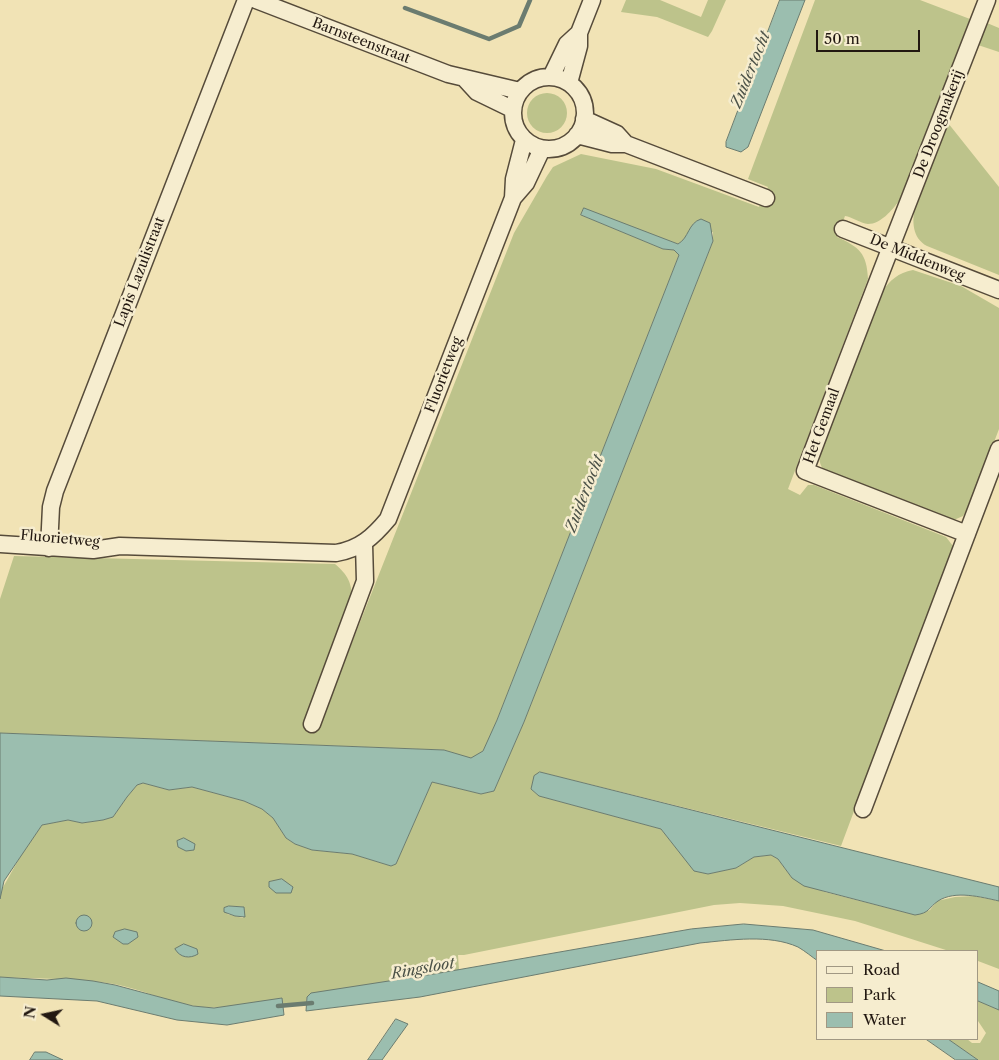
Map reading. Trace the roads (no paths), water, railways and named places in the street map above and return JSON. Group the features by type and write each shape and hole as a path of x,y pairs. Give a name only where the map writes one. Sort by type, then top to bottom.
{"street":[{"name":"Lapis Lazulistraat","path":"49,543 51,507 55,491 246,0"},
{"name":"Barnsteenstraat","path":"256,0 466,80 483,81 520,91"},
{"path":"569,83 579,46 579,33 592,0"},
{"name":"De Droogmakerij","path":"892,247 987,0"},
{"path":"551,77 568,44 579,33"},
{"path":"551,77 569,83 576,89 583,103 584,119 577,135 572,141 558,148 542,149 524,140 515,126 512,109 520,91 533,80 551,77"},
{"name":"Barnsteenstraat","path":"466,80 477,92 512,109"},
{"path":"584,119 617,134 626,144"},
{"path":"577,135 612,144 626,144 766,198"},
{"name":"Fluorietweg","path":"0,536 93,550 120,546 336,553 350,551 364,544 388,519 513,198 514,179 524,140"},
{"name":"Fluorietweg","path":"513,198 526,183 542,149"},
{"name":"De Middenweg","path":"843,229 892,247 996,291"},
{"name":"Het Gemaal","path":"892,247 869,300 805,471 967,534"},
{"path":"863,810 999,449"},
{"name":"Fluorietweg","path":"0,544 49,543"},
{"path":"312,724 365,581 364,544"}],"water":[{"path":"780,0 805,0 748,147 741,152 726,147 726,142"},
{"path":"584,208 678,244 693,224 701,219 710,223 713,241 524,722 494,791 481,794 432,782 396,864 391,866 352,854 312,850 295,844 286,838 273,818 262,809 244,801 192,787 169,790 143,783 137,785 113,817 82,823 68,820 42,825 4,881 0,899 0,733 444,750 471,758 483,751 497,720 679,255 674,250 663,249 581,215"},
{"path":"540,772 999,887 999,901 968,895 952,896 938,901 924,913 915,915 804,886 792,878 778,859 771,855 754,857 736,868 708,874 694,871 661,829 539,796 531,789 534,776"},
{"path":"184,838 195,844 194,850 186,851 178,847 177,841"},
{"path":"282,879 293,887 291,893 276,893 269,887 269,882"},
{"path":"229,906 244,907 245,917 224,912 224,908"},
{"path":"81,915 87,915 92,920 90,929 81,931 76,926 76,920"},
{"path":"744,924 813,930 883,950 816,950 816,960 798,947 775,940 750,939 700,943 420,997 306,1011 307,997 311,993 434,974 691,929"},
{"path":"125,929 137,932 138,937 128,944 123,944 113,937 115,932"},
{"path":"184,944 197,949 198,954 189,957 182,956 175,949"},
{"path":"0,977 47,980 66,978 93,981 193,1006 214,1008 282,998 284,1015 227,1025 177,1020 97,1001 0,996"},
{"path":"979,982 999,991 999,1010 979,1001"},
{"path":"396,1019 408,1024 382,1060 368,1060"},
{"path":"927,1040 949,1040 978,1060 956,1060"},
{"path":"35,1052 46,1052 63,1060 30,1060"}],"waterway":[{"path":"405,8 489,39 519,26 530,0"},
{"name":"Ringsloot","path":"278,1006 312,1003"}],"water label":[{"name":"Zuidertocht","path":"751,70"},
{"name":"Zuidertocht","path":"585,494"}]}
